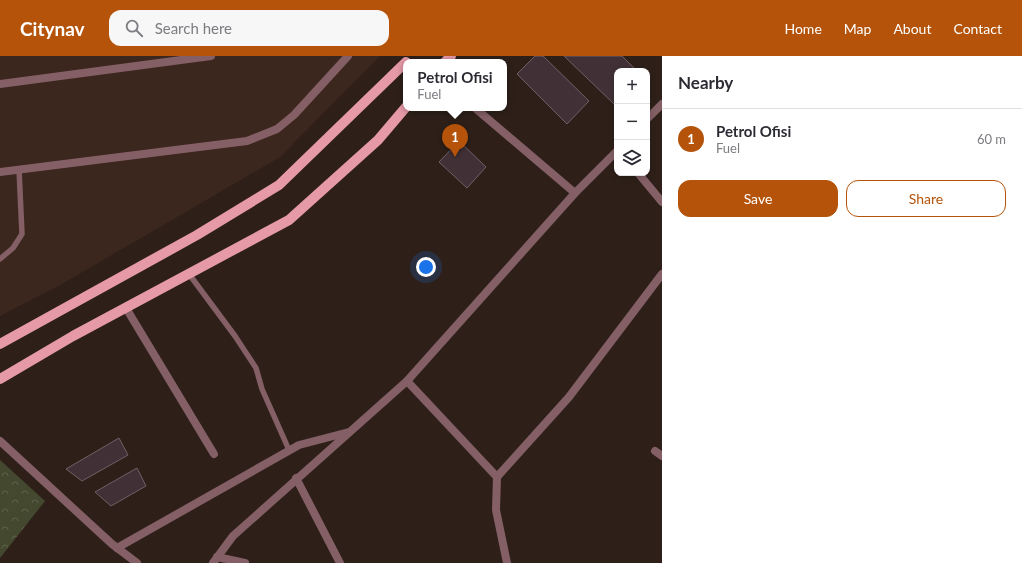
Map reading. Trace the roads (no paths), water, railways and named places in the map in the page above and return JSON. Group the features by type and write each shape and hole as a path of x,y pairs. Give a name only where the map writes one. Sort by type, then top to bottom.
{"main road":[{"path":"0,344 197,235 279,185 403,65"},
{"path":"0,379 126,308 290,220 378,140 403,111"}],"street":[{"path":"0,84 211,56"},
{"path":"0,172 247,141 277,129 294,115 348,56"},
{"path":"650,116 662,104"},
{"path":"479,111 575,193"},
{"path":"215,560 233,536 296,478 407,382 575,193 614,154"},
{"path":"640,176 662,202"},
{"path":"507,563 496,510 497,477 569,397 662,274"},
{"path":"126,308 214,454"},
{"path":"407,382 497,477"},
{"path":"117,548 299,445 349,432"},
{"path":"0,440 117,548 137,563"},
{"path":"296,478 340,563"},
{"path":"215,560 246,563"}],"lane":[{"path":"0,259 13,248 22,234 19,169"},
{"path":"189,274 235,336 256,368 262,389 290,450"}],"place":[{"name":"Petrol Ofisi","path":"455,157"}]}
